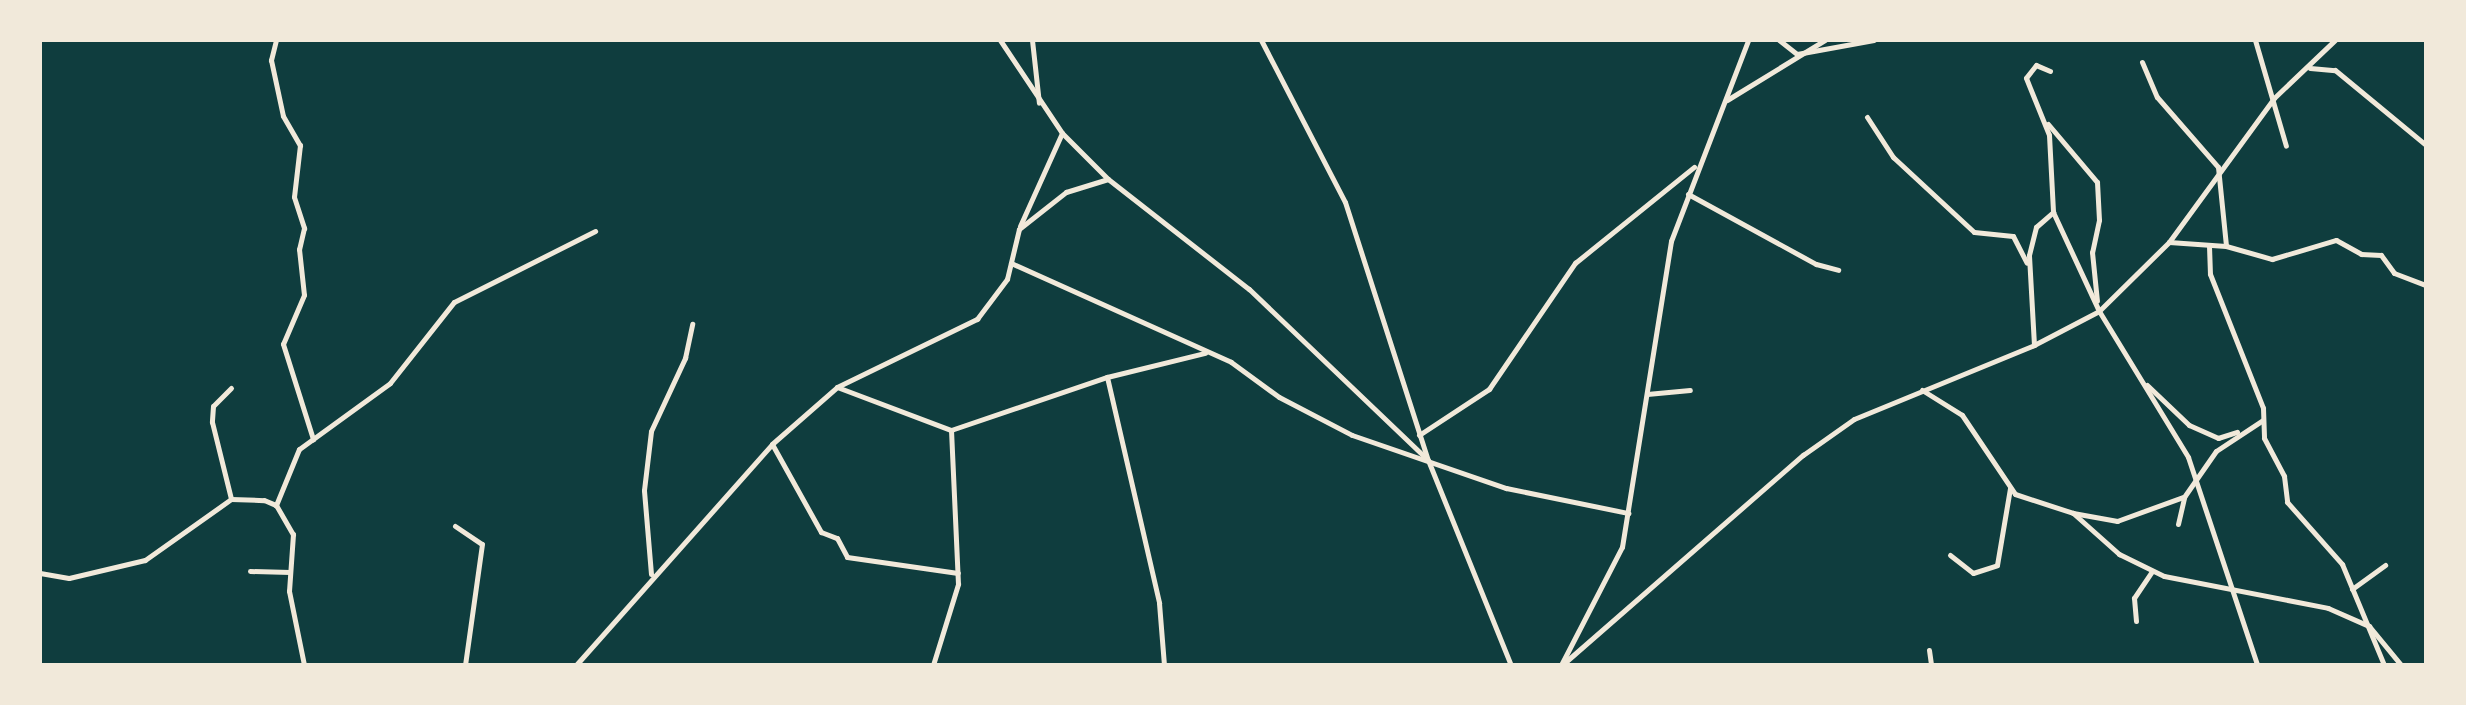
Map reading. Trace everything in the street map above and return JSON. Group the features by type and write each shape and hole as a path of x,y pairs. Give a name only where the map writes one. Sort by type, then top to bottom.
{"street":[{"path":"276,40 271,60 283,116 300,145 294,197 304,228 299,249 304,295 283,344 313,439"},
{"path":"1000,40 1039,104 1062,134 1108,179 1249,289 1428,460"},
{"path":"1031,40 1039,104"},
{"path":"1261,40 1345,202 1419,435 1511,665"},
{"path":"1562,665 1622,547 1671,242 1696,165 1748,40"},
{"path":"1779,40 1797,54 1874,40"},
{"path":"1724,102 1797,54 1825,40"},
{"path":"2255,40 2286,146"},
{"path":"1562,665 1802,455 1854,419 2034,345 2099,311 2169,242 2218,167 2274,98 2310,68 2335,40"},
{"path":"2319,57 2426,145"},
{"path":"2142,62 2157,97 2218,167 2226,246"},
{"path":"2050,71 2036,65 2026,78 2045,121 2097,182 2099,220 2092,252 2099,311"},
{"path":"2310,68 2328,66"},
{"path":"1867,117 1894,157 1974,232 2019,240 2029,270"},
{"path":"2045,121 2053,212 2099,311 2196,478 2235,586 2257,665"},
{"path":"576,665 652,574 772,444 837,387 977,318 1007,279 1019,229 1062,134"},
{"path":"1419,435 1489,389 1575,264 1696,165"},
{"path":"1019,229 1066,192 1108,179"},
{"path":"1688,194 1838,270"},
{"path":"2034,345 2029,270 2036,227 2053,212"},
{"path":"276,505 299,449 390,383 454,302 595,230"},
{"path":"2169,242 2226,246 2249,257 2288,258 2336,240 2361,254 2381,256 2394,272 2426,285"},
{"path":"2209,246 2210,274 2263,420 2287,502 2342,564 2384,665"},
{"path":"1011,263 1205,353 1231,362 1279,397 1352,435 1506,488 1628,513"},
{"path":"652,574 644,490 651,431 685,358 692,324"},
{"path":"837,387 951,430 1107,377 1205,353"},
{"path":"1107,377 1159,603 1164,665"},
{"path":"2140,379 2189,425 2218,438 2240,432 2263,420"},
{"path":"231,388 213,406 212,422 231,499"},
{"path":"1647,394 1690,390"},
{"path":"1922,390 1962,415 2010,488 2035,504 2117,522 2184,497"},
{"path":"933,665 958,573 951,430"},
{"path":"2178,524 2184,497 2196,478 2240,432"},
{"path":"772,444 821,531 837,538 847,557 958,573"},
{"path":"1950,555 1973,573 1997,565 2010,488"},
{"path":"40,573 69,578 145,560 231,499 276,505"},
{"path":"276,505 293,534 290,572 303,665"},
{"path":"2073,513 2091,534 2152,571 2320,605 2369,626 2401,665"},
{"path":"456,526 482,544 465,665"},
{"path":"2352,589 2385,565"},
{"path":"250,571 290,572"},
{"path":"2136,621 2134,598 2152,571"},
{"path":"1930,650 1931,665"}]}
